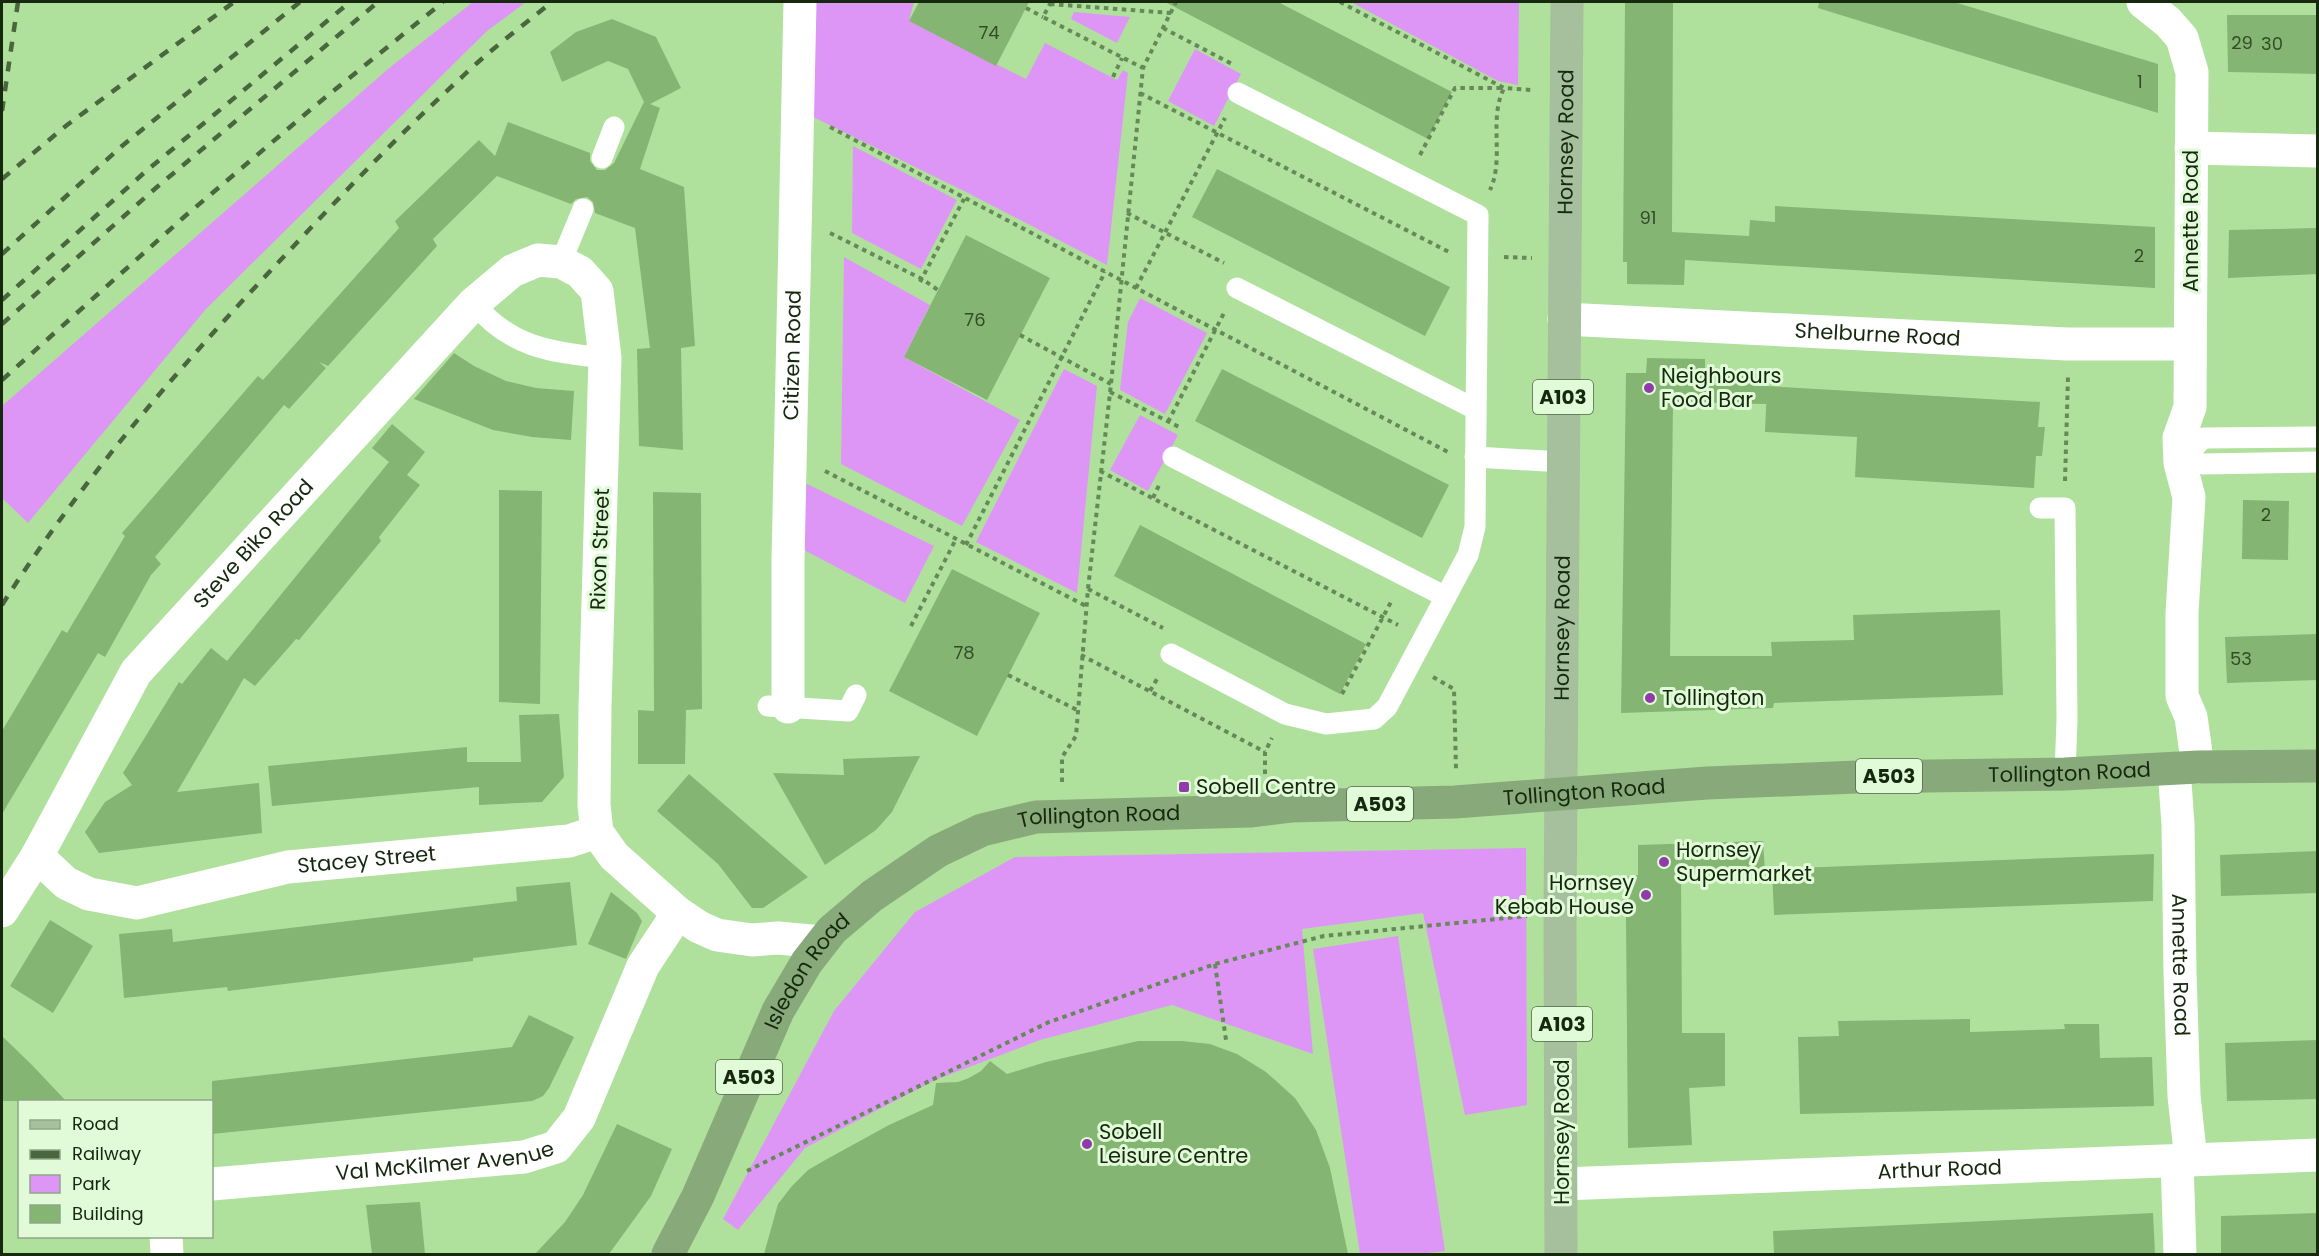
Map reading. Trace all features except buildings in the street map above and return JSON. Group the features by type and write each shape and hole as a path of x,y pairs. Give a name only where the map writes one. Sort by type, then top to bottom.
{"highway":[{"name":"Tollington Road","path":"872,896 938,851 973,834 1036,817 1250,811 1292,806 1455,802 1707,783 1857,777 2065,774 2186,768 2318,766"},
{"name":"Isledon Road","path":"668,1254 698,1196 778,1011 801,970 832,930 872,896"}],"main road":[{"name":"Hornsey Road","path":"1561,1254 1560,913 1567,2"}],"street":[{"name":"Citizen Road","path":"778,707 788,561 800,2"},
{"name":"Annette Road","path":"2143,2 2168,22 2182,38 2192,72 2190,407 2195,455 2188,497 2182,613 2182,696 2191,717 2178,824 2184,1096 2180,1254"},
{"path":"2191,148 2318,151"},
{"name":"Steve Biko Road","path":"2,911 38,856 136,672 474,303 512,271 538,260 571,267"},
{"name":"Rixon Street","path":"571,267 597,291 606,358 595,707 594,805 597,832"},
{"name":"Shelburne Road","path":"1564,319 2067,344 2190,344"},
{"path":"597,832 614,856 678,913 699,927 717,935 752,940 778,938 822,942"},
{"name":"Stacey Street","path":"38,856 66,883 89,894 137,903 288,867 569,841 597,832"},
{"name":"Val McKilmer Avenue","path":"213,1184 524,1157 556,1147 579,1118 643,966 678,913"},
{"name":"Arthur Road","path":"1562,1184 2318,1155"},
{"path":"166,1238 167,1254"}],"lane":[{"path":"1171,654 1285,714 1326,724 1374,719 1387,707 1446,597 1468,555 1475,527 1478,215 1238,93"},
{"path":"602,158 614,127"},
{"path":"571,267 583,209"},
{"path":"1237,288 1475,409"},
{"path":"474,303 485,318 506,334 533,347 606,358"},
{"path":"2195,455 2318,437"},
{"path":"2195,455 2318,462"},
{"path":"1173,457 1446,597"},
{"path":"1475,457 1563,462"},
{"path":"2040,508 2065,508 2067,720 2065,774"},
{"path":"778,707 848,711 856,695"}],"path":[{"path":"1062,783 1062,757 1076,736 1086,606 1143,68 1176,2"},
{"path":"1340,2 1504,88"},
{"path":"1043,17 1051,3 1171,13"},
{"path":"1026,8 1143,68"},
{"path":"1136,288 1249,73 1163,28"},
{"path":"1113,77 1122,58"},
{"path":"1408,179 1455,88 1565,92"},
{"path":"1478,215 1496,177 1497,102 1504,88"},
{"path":"1140,93 1456,255 1564,259"},
{"path":"797,109 964,199 1454,455 1475,457"},
{"path":"921,280 964,199"},
{"path":"1127,213 1244,273 1168,422"},
{"path":"795,218 803,219 938,290"},
{"path":"966,545 1105,272"},
{"path":"1020,335 1111,384"},
{"path":"2065,508 2068,389"},
{"path":"791,453 1086,606"},
{"path":"1100,471 1424,638"},
{"path":"911,626 956,539"},
{"path":"1326,724 1405,576"},
{"path":"1088,589 1180,636 1150,691"},
{"path":"1082,655 1265,752"},
{"path":"1411,663 1454,689 1455,802"},
{"path":"1008,675 1077,710"},
{"path":"1265,778 1265,752 1285,714"},
{"path":"745,1172 1049,1022 1215,964 1324,936 1560,913"},
{"path":"1215,964 1226,1040"}],"green space":[{"path":"473,2 526,2 487,31 206,309 28,523 2,498 2,406 388,69"},
{"path":"800,2 914,2 909,21 1026,79 1045,43 1117,80 1123,70 1128,73 1107,265 968,193 797,109"},
{"path":"1351,2 1519,2 1518,85 1498,81"},
{"path":"1074,12 1130,17 1117,43 1071,19"},
{"path":"1195,49 1241,74 1214,126 1168,101"},
{"path":"853,146 957,200 921,269 852,233"},
{"path":"844,257 930,305 904,357 1020,420 962,526 841,464"},
{"path":"1140,298 1207,333 1165,414 1120,390 1128,322"},
{"path":"1064,369 1097,386 1077,593 976,542"},
{"path":"1140,415 1178,435 1148,491 1110,470"},
{"path":"803,482 934,546 905,603 802,549"},
{"path":"1526,848 1527,1105 1465,1115 1423,913 1302,929 1313,1054 1172,1005 1040,1040 935,1080 805,1148 738,1230 723,1219 834,1011 915,912 1015,857"},
{"path":"1398,936 1445,1251 1418,1254 1360,1254 1313,949"}],"railway":[{"path":"2,111 18,2"},
{"path":"2,179 67,125 234,2"},
{"path":"2,254 122,146 300,2"},
{"path":"2,300 145,172 350,2"},
{"path":"2,324 157,187 378,2"},
{"path":"2,380 184,217 316,105 443,2"},
{"path":"2,605 63,515 200,347 343,194 413,123 484,57 552,2"}],"place":[{"name":"Neighbours Food Bar","path":"1649,388"},
{"name":"Tollington","path":"1650,698"},
{"name":"Sobell Centre","path":"1184,787"},
{"name":"Hornsey Supermarket","path":"1664,862"},
{"name":"Hornsey Kebab House","path":"1646,895"},
{"name":"Sobell Leisure Centre","path":"1087,1144"}]}
